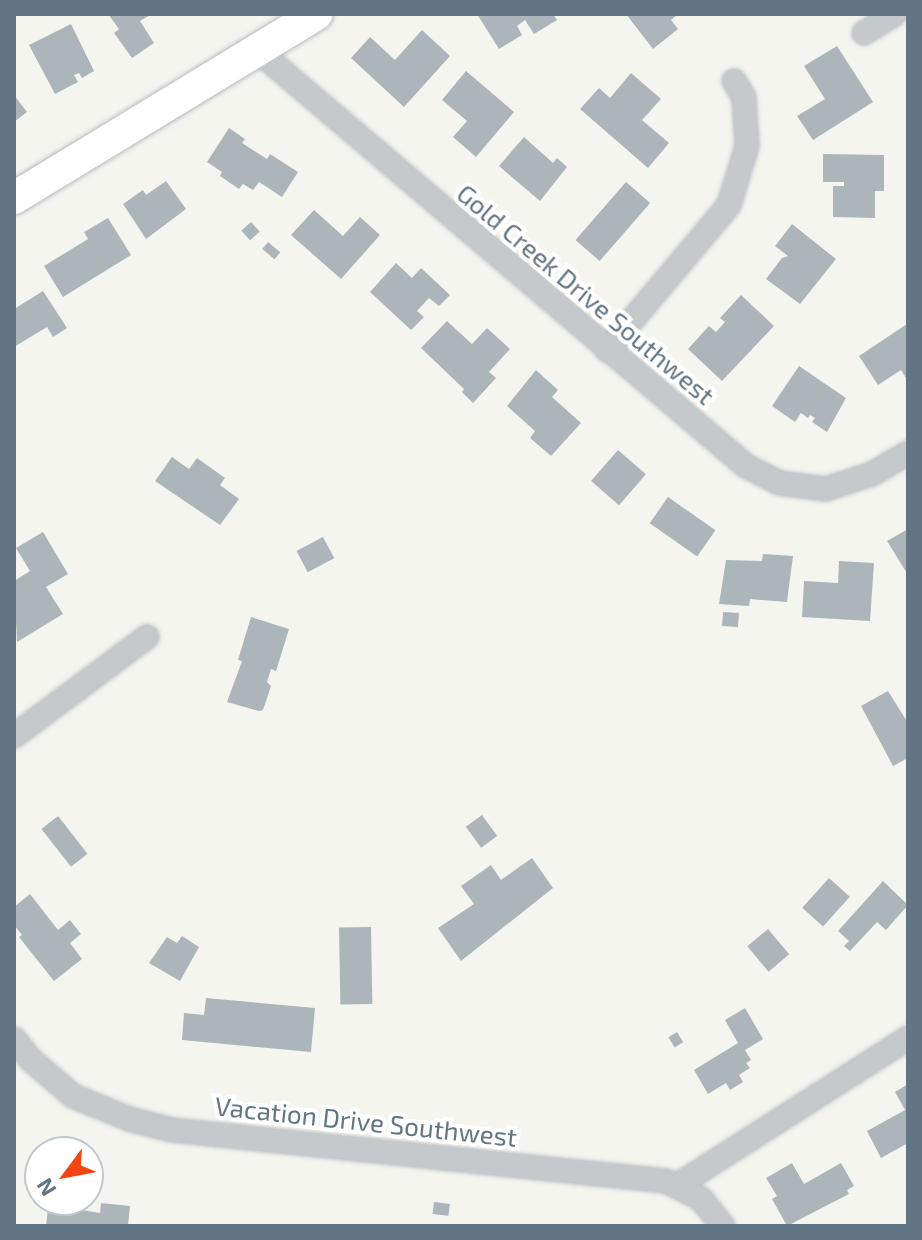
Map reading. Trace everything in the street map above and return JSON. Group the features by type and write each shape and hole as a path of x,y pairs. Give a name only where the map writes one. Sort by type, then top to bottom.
{"street":[{"path":"14,198 317,14"},
{"path":"864,33 894,14"},
{"name":"Gold Creek Drive Southwest","path":"257,50 746,466 779,483 804,489 844,485 872,474 908,453"},
{"path":"607,350 729,205 747,146 744,97 734,81"},
{"path":"14,736 147,637"},
{"path":"678,1185 908,1038"},
{"name":"Vacation Drive Southwest","path":"14,1039 30,1059 73,1096 109,1113 172,1130 631,1174 678,1185 701,1199 723,1226"}],"building":[{"path":"108,14 152,14 140,21 154,43 132,58 114,33 119,29"},
{"path":"477,14 553,14 557,20 534,34 525,20 517,26 522,35 499,49"},
{"path":"626,14 678,14 671,20 678,29 653,49"},
{"path":"71,24 94,71 82,78 79,73 74,75 78,82 55,94 29,45"},
{"path":"422,30 450,56 404,107 351,58 370,37 395,60"},
{"path":"837,46 873,102 813,140 797,116 825,99 804,66"},
{"path":"466,71 514,112 476,157 453,137 467,121 442,100"},
{"path":"631,73 661,99 642,120 669,143 648,168 580,109 599,88 610,98"},
{"path":"14,95 27,112 14,122"},
{"path":"229,128 245,139 242,143 267,159 270,154 298,172 282,197 259,182 253,190 243,184 239,189 207,162"},
{"path":"524,137 553,163 557,158 567,167 540,201 499,166"},
{"path":"823,154 884,155 884,191 875,191 875,218 833,217 833,186 844,186 844,182 823,182"},
{"path":"166,181 186,209 146,239 123,204 143,190 146,195"},
{"path":"626,182 650,203 600,261 575,240"},
{"path":"314,210 343,236 360,217 380,235 341,279 291,235"},
{"path":"108,218 131,255 63,297 44,266 88,239 84,232"},
{"path":"251,222 260,232 250,240 241,231"},
{"path":"792,224 836,259 800,304 766,279 782,258 788,256 775,246"},
{"path":"268,242 280,252 274,259 262,249"},
{"path":"396,263 412,278 421,268 450,295 439,306 429,298 417,311 424,317 411,330 370,292"},
{"path":"43,291 67,328 53,337 47,327 14,347 14,309"},
{"path":"741,295 774,326 722,381 688,349 709,326 716,332 725,322 720,318"},
{"path":"447,321 472,344 487,328 510,349 489,372 496,378 473,403 462,392 464,389 421,348"},
{"path":"907,324 908,381 901,370 878,385 859,356"},
{"path":"799,366 846,398 827,432 812,422 815,418 810,415 808,418 801,413 795,422 772,406"},
{"path":"536,370 558,390 552,397 581,423 551,456 530,438 535,431 507,406"},
{"path":"618,450 646,474 619,505 591,481"},
{"path":"172,457 189,469 197,458 225,478 220,485 239,499 220,525 155,481"},
{"path":"668,497 716,530 697,556 650,523"},
{"path":"908,529 908,575 887,541"},
{"path":"43,532 68,574 46,587 63,614 17,642 14,581 30,571 16,548"},
{"path":"323,537 334,558 308,572 297,551"},
{"path":"763,554 793,556 787,602 750,599 749,606 719,604 726,560 762,561"},
{"path":"839,561 874,563 870,621 802,617 804,581 838,583"},
{"path":"723,612 739,613 738,627 722,626"},
{"path":"251,617 289,629 276,671 271,669 267,682 271,686 263,710 259,711 227,702 242,661 238,660"},
{"path":"888,691 908,723 908,758 893,766 861,706"},
{"path":"482,815 497,836 481,848 466,827"},
{"path":"58,816 88,854 71,867 41,829"},
{"path":"532,858 553,888 461,961 438,928 474,904 461,886 491,865 501,880"},
{"path":"829,878 850,897 823,926 802,908"},
{"path":"883,881 908,905 886,930 877,922 850,951 844,946 849,941 838,931"},
{"path":"30,894 58,930 70,920 81,934 70,943 82,959 54,981 19,937 22,935 14,925 14,907"},
{"path":"371,927 372,1004 340,1005 339,928"},
{"path":"768,929 789,954 769,972 747,946"},
{"path":"182,936 199,947 180,981 149,963 167,937 177,943"},
{"path":"206,998 315,1008 311,1052 182,1040 184,1013 204,1015"},
{"path":"745,1008 763,1039 745,1050 751,1060 746,1063 750,1068 739,1075 743,1082 730,1090 726,1083 708,1094 694,1070 738,1043 725,1020"},
{"path":"677,1032 683,1042 675,1047 668,1037"},
{"path":"908,1084 908,1143 881,1158 867,1131 905,1110 895,1092"},
{"path":"792,1163 804,1184 841,1163 854,1186 847,1190 849,1194 787,1226 772,1199 777,1196 766,1178"},
{"path":"434,1202 450,1204 448,1216 433,1214"},
{"path":"104,1203 130,1206 128,1226 46,1226 47,1216 104,1216"}]}
